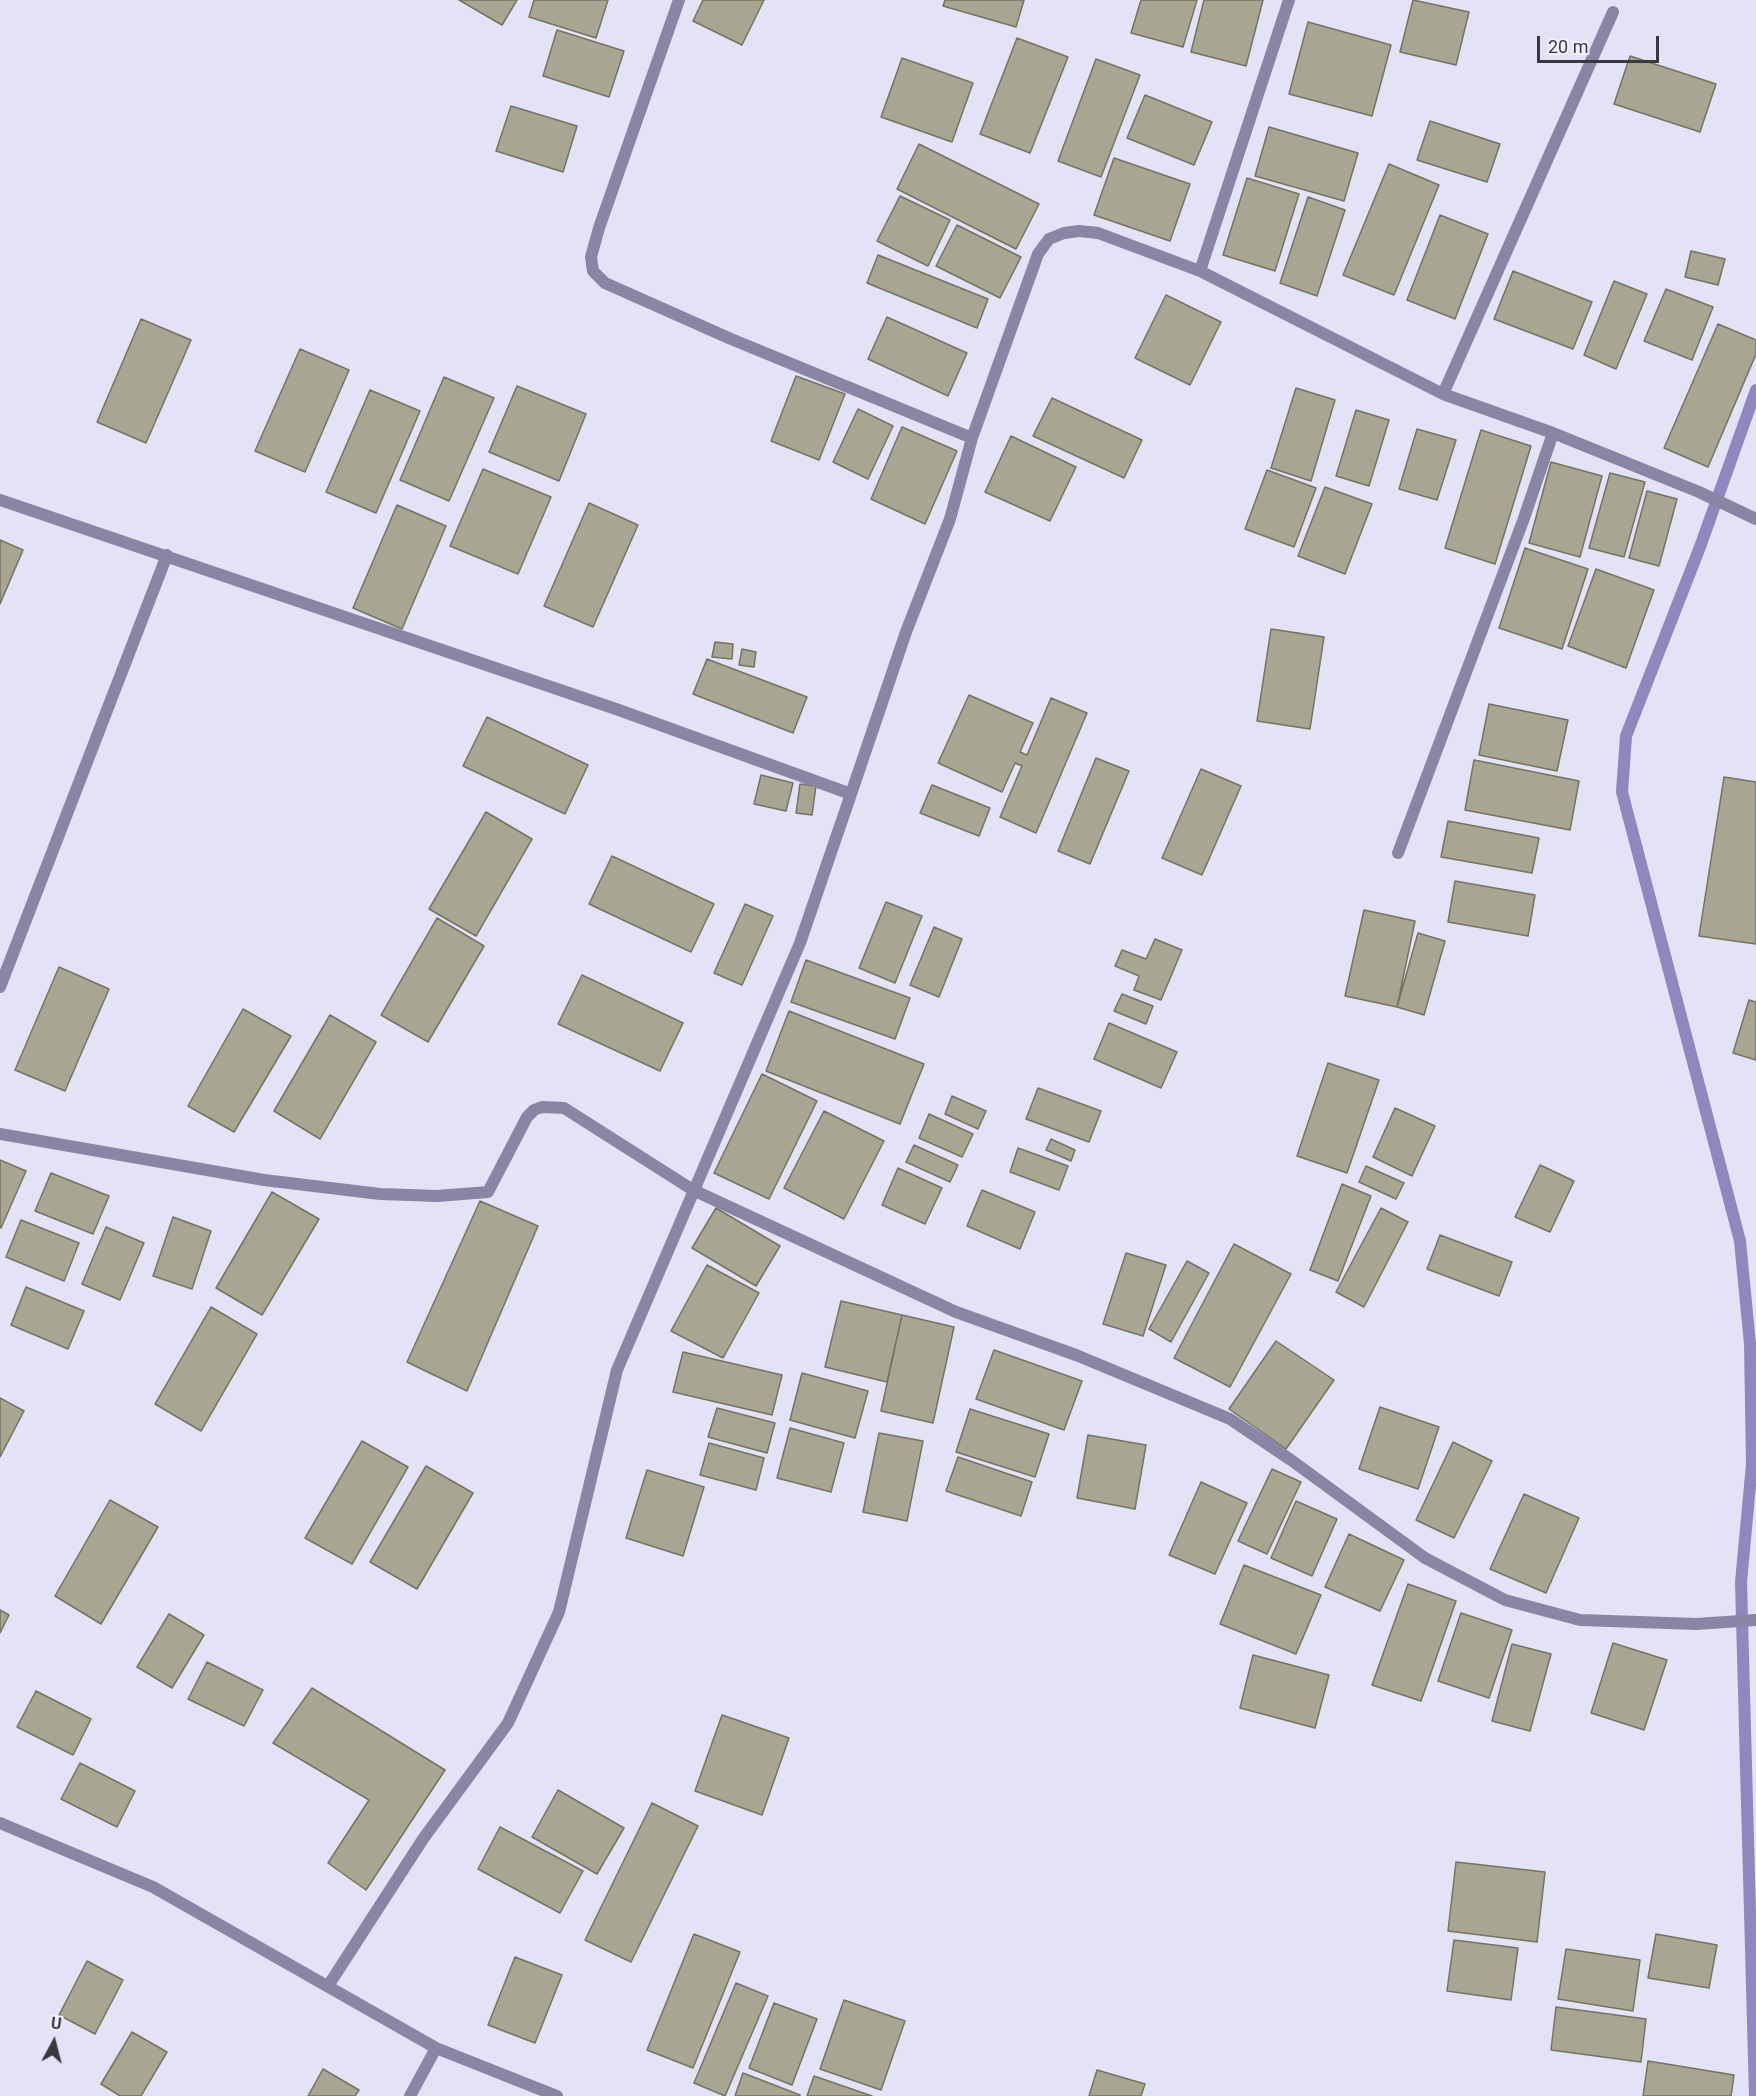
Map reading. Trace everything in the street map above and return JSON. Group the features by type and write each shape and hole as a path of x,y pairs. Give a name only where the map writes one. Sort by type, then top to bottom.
{"street":[{"path":"679,0 599,228 591,257 593,271 605,283 731,339 972,438"},
{"path":"1200,271 1289,0"},
{"path":"1443,394 1613,12"},
{"path":"328,1986 423,1839 508,1723 559,1612 617,1370 800,943 906,632 950,519 972,438 1038,254 1049,239 1064,233 1079,231 1098,233 1200,271 1443,394 1553,433 1699,492 1754,519"},
{"path":"1398,853 1523,521 1553,433"},
{"path":"0,500 616,709 851,794"},
{"path":"0,987 167,555"},
{"path":"0,1134 264,1180 380,1194 437,1196 488,1192 526,1117 542,1107 564,1108 693,1190 956,1312 1076,1355 1230,1419 1292,1460 1425,1558 1505,1600 1580,1620 1716,1622 1756,1620"},
{"path":"0,1823 153,1887 436,2048 557,2096"},
{"path":"410,2096 436,2048"}],"building":[{"path":"459,0 517,0 502,25"},
{"path":"534,0 608,0 596,38 529,17"},
{"path":"703,0 764,0 742,45 693,21"},
{"path":"945,0 1024,0 1016,27 943,6"},
{"path":"1141,0 1197,0 1183,47 1131,33"},
{"path":"1204,0 1263,0 1246,66 1191,52"},
{"path":"1413,0 1469,12 1456,65 1400,52"},
{"path":"1308,22 1391,45 1372,116 1289,94"},
{"path":"557,30 624,51 609,97 543,76"},
{"path":"1017,38 1068,57 1030,153 980,134"},
{"path":"1630,56 1716,84 1700,132 1614,104"},
{"path":"902,58 973,83 952,142 881,117"},
{"path":"1096,59 1140,75 1101,177 1058,161"},
{"path":"1145,95 1212,122 1194,165 1127,138"},
{"path":"511,106 577,126 563,172 496,151"},
{"path":"1430,121 1500,144 1487,182 1417,160"},
{"path":"1269,127 1358,153 1344,201 1255,176"},
{"path":"919,144 1039,204 1016,249 897,189"},
{"path":"1114,158 1190,184 1170,241 1094,215"},
{"path":"1389,164 1439,185 1394,295 1343,275"},
{"path":"1247,178 1299,194 1275,271 1223,255"},
{"path":"900,196 950,220 928,266 877,241"},
{"path":"1308,197 1345,210 1317,296 1280,283"},
{"path":"1440,215 1488,234 1455,319 1407,300"},
{"path":"957,225 1021,257 1000,298 936,266"},
{"path":"1691,251 1725,259 1718,285 1685,277"},
{"path":"878,255 988,299 977,328 867,283"},
{"path":"1513,271 1592,302 1573,349 1494,319"},
{"path":"1614,281 1647,294 1616,369 1584,355"},
{"path":"1666,289 1713,307 1692,360 1644,341"},
{"path":"1166,295 1221,322 1190,385 1135,358"},
{"path":"887,317 967,353 948,396 868,359"},
{"path":"141,319 191,340 146,443 97,422"},
{"path":"1718,324 1756,340 1756,354 1708,467 1664,448"},
{"path":"300,349 349,370 305,472 255,451"},
{"path":"796,376 845,394 819,460 771,441"},
{"path":"444,377 494,398 449,501 400,480"},
{"path":"517,386 586,414 559,481 489,452"},
{"path":"1296,388 1335,400 1311,481 1271,468"},
{"path":"370,390 420,411 376,513 326,492"},
{"path":"1052,398 1142,440 1124,478 1033,436"},
{"path":"858,409 893,426 868,479 833,462"},
{"path":"1356,410 1389,420 1369,486 1336,476"},
{"path":"902,427 957,451 925,524 871,499"},
{"path":"1417,429 1456,440 1437,500 1399,489"},
{"path":"1481,430 1531,446 1495,564 1445,548"},
{"path":"1011,436 1076,467 1050,521 985,492"},
{"path":"1551,462 1602,476 1580,557 1529,543"},
{"path":"483,469 551,497 518,574 450,546"},
{"path":"1267,470 1316,488 1294,547 1245,529"},
{"path":"1610,473 1645,482 1624,557 1589,548"},
{"path":"1325,487 1372,504 1345,574 1298,556"},
{"path":"1647,491 1677,499 1659,566 1629,558"},
{"path":"589,503 638,525 593,627 544,606"},
{"path":"397,505 446,526 402,629 353,608"},
{"path":"0,540 23,550 0,604"},
{"path":"1525,548 1588,569 1562,649 1499,628"},
{"path":"1596,569 1654,590 1626,668 1568,646"},
{"path":"1271,629 1324,637 1310,729 1257,721"},
{"path":"715,642 733,644 732,659 712,657"},
{"path":"742,649 756,652 754,667 739,665"},
{"path":"707,659 807,697 793,733 693,694"},
{"path":"969,695 1033,723 1020,752 1027,755 1051,698 1087,713 1036,833 1000,817 1022,766 1015,763 1002,792 938,763"},
{"path":"1489,704 1568,720 1557,771 1479,755"},
{"path":"487,717 588,765 565,814 463,766"},
{"path":"1096,758 1129,771 1090,864 1058,851"},
{"path":"1474,760 1579,781 1570,830 1465,810"},
{"path":"1201,769 1241,786 1202,875 1162,858"},
{"path":"761,775 793,783 786,811 754,804"},
{"path":"1724,777 1756,782 1756,944 1699,936"},
{"path":"800,784 816,786 812,815 796,813"},
{"path":"932,785 990,808 979,836 920,813"},
{"path":"486,812 532,839 476,936 429,909"},
{"path":"1448,821 1539,838 1532,873 1441,857"},
{"path":"612,856 714,904 691,952 589,904"},
{"path":"1455,881 1535,895 1528,936 1448,922"},
{"path":"886,902 922,916 895,983 859,968"},
{"path":"745,904 773,916 742,985 714,973"},
{"path":"1364,910 1415,921 1397,1007 1345,996"},
{"path":"437,918 484,946 428,1042 381,1015"},
{"path":"934,927 962,939 939,997 910,985"},
{"path":"1418,933 1445,941 1424,1015 1397,1007"},
{"path":"1155,939 1182,950 1161,1000 1134,990 1139,976 1115,966 1122,950 1146,959"},
{"path":"806,960 910,998 895,1039 791,1002"},
{"path":"59,967 109,989 65,1091 15,1070"},
{"path":"582,975 683,1023 660,1071 558,1024"},
{"path":"1122,994 1153,1006 1146,1024 1114,1011"},
{"path":"1749,1000 1756,1002 1756,1060 1733,1053"},
{"path":"243,1009 291,1036 234,1132 188,1106"},
{"path":"789,1011 924,1064 900,1124 766,1071"},
{"path":"330,1015 376,1042 320,1139 274,1111"},
{"path":"1109,1023 1177,1052 1161,1088 1094,1059"},
{"path":"1328,1063 1379,1080 1347,1173 1297,1156"},
{"path":"762,1074 817,1101 769,1199 714,1173"},
{"path":"1038,1088 1101,1111 1089,1142 1026,1119"},
{"path":"952,1096 986,1111 978,1129 945,1114"},
{"path":"1395,1108 1435,1126 1412,1176 1373,1157"},
{"path":"824,1111 884,1141 844,1219 784,1188"},
{"path":"929,1114 973,1134 962,1157 919,1138"},
{"path":"1051,1139 1075,1150 1071,1161 1046,1150"},
{"path":"914,1145 958,1165 950,1182 906,1162"},
{"path":"1018,1148 1068,1166 1059,1190 1010,1172"},
{"path":"0,1160 26,1171 1,1228 0,1227"},
{"path":"1540,1165 1574,1181 1550,1232 1515,1217"},
{"path":"1366,1166 1404,1183 1396,1199 1359,1182"},
{"path":"898,1168 942,1188 925,1224 882,1205"},
{"path":"51,1173 109,1196 93,1234 35,1211"},
{"path":"1342,1184 1371,1196 1338,1281 1310,1270"},
{"path":"982,1190 1035,1212 1020,1249 967,1226"},
{"path":"272,1192 319,1219 262,1315 216,1288"},
{"path":"480,1201 538,1226 467,1391 407,1362"},
{"path":"716,1208 780,1246 756,1286 692,1248"},
{"path":"1381,1208 1408,1222 1364,1307 1336,1292"},
{"path":"173,1217 211,1231 192,1289 153,1276"},
{"path":"21,1220 79,1243 64,1281 6,1257"},
{"path":"106,1227 144,1243 120,1300 82,1284"},
{"path":"1440,1235 1512,1262 1499,1296 1427,1269"},
{"path":"1234,1244 1291,1274 1230,1387 1174,1358"},
{"path":"1126,1253 1166,1265 1143,1336 1103,1324"},
{"path":"1187,1261 1209,1273 1171,1342 1149,1329"},
{"path":"707,1265 759,1293 723,1358 671,1331"},
{"path":"26,1287 84,1311 68,1349 11,1325"},
{"path":"841,1301 902,1315 887,1382 825,1367"},
{"path":"211,1307 257,1334 201,1431 155,1404"},
{"path":"902,1315 954,1327 933,1423 881,1411"},
{"path":"1276,1341 1334,1380 1286,1449 1229,1409"},
{"path":"994,1350 1082,1381 1064,1430 976,1399"},
{"path":"683,1352 782,1375 772,1415 673,1392"},
{"path":"802,1373 868,1391 855,1438 790,1420"},
{"path":"0,1398 24,1411 0,1457"},
{"path":"1380,1407 1439,1427 1418,1489 1359,1469"},
{"path":"717,1408 775,1423 767,1453 708,1437"},
{"path":"970,1409 1049,1434 1035,1477 956,1452"},
{"path":"790,1428 844,1443 831,1492 777,1478"},
{"path":"879,1433 923,1441 907,1521 863,1512"},
{"path":"1088,1435 1146,1445 1135,1509 1077,1498"},
{"path":"362,1441 408,1467 352,1564 305,1538"},
{"path":"1453,1442 1492,1461 1454,1538 1416,1520"},
{"path":"709,1443 764,1458 756,1490 700,1475"},
{"path":"958,1457 1032,1482 1021,1516 946,1491"},
{"path":"426,1466 473,1493 417,1589 370,1562"},
{"path":"1272,1469 1301,1482 1267,1554 1238,1541"},
{"path":"647,1470 704,1487 683,1556 626,1538"},
{"path":"1201,1482 1247,1503 1215,1574 1169,1555"},
{"path":"1524,1494 1579,1518 1546,1593 1490,1569"},
{"path":"110,1500 158,1527 101,1624 55,1596"},
{"path":"1296,1501 1337,1519 1312,1576 1271,1558"},
{"path":"1349,1534 1404,1560 1380,1611 1325,1587"},
{"path":"1244,1565 1321,1595 1296,1654 1220,1624"},
{"path":"1408,1584 1456,1601 1421,1701 1372,1685"},
{"path":"0,1610 9,1615 0,1633"},
{"path":"1461,1613 1512,1630 1489,1698 1438,1681"},
{"path":"169,1614 204,1635 172,1688 137,1667"},
{"path":"1613,1643 1667,1660 1644,1730 1591,1713"},
{"path":"1512,1644 1551,1654 1530,1731 1492,1721"},
{"path":"1253,1655 1329,1675 1315,1728 1240,1708"},
{"path":"207,1662 263,1690 244,1726 188,1699"},
{"path":"312,1688 445,1770 366,1890 328,1863 369,1800 273,1743"},
{"path":"36,1691 91,1719 73,1755 17,1727"},
{"path":"722,1715 789,1738 762,1815 695,1791"},
{"path":"80,1763 135,1791 117,1827 61,1799"},
{"path":"558,1790 624,1828 597,1874 532,1837"},
{"path":"652,1803 698,1826 631,1962 585,1940"},
{"path":"500,1827 583,1871 560,1913 478,1869"},
{"path":"1456,1862 1545,1872 1537,1942 1448,1931"},
{"path":"694,1934 740,1952 693,2068 647,2050"},
{"path":"1656,1934 1717,1945 1709,1988 1648,1978"},
{"path":"1454,1940 1518,1948 1511,2000 1447,1991"},
{"path":"1566,1949 1640,1960 1633,2011 1558,1999"},
{"path":"515,1957 562,1975 535,2043 488,2025"},
{"path":"87,1961 123,1980 95,2034 59,2015"},
{"path":"736,1983 768,1996 725,2096 694,2083"},
{"path":"844,2000 905,2021 881,2090 820,2069"},
{"path":"774,2003 817,2019 792,2085 749,2068"},
{"path":"1556,2007 1646,2019 1641,2062 1551,2050"},
{"path":"132,2032 167,2052 141,2096 120,2096 101,2084"},
{"path":"1648,2061 1734,2075 1731,2096 1643,2096"},
{"path":"323,2069 359,2090 355,2096 308,2096"},
{"path":"1097,2070 1145,2084 1141,2096 1089,2096"},
{"path":"743,2073 800,2095 735,2096"},
{"path":"814,2076 872,2096 807,2096"}],"waterway":[{"path":"1755,2096 1741,1582 1752,1464 1750,1344 1740,1241 1622,792 1626,736 1700,547 1756,390"}]}
